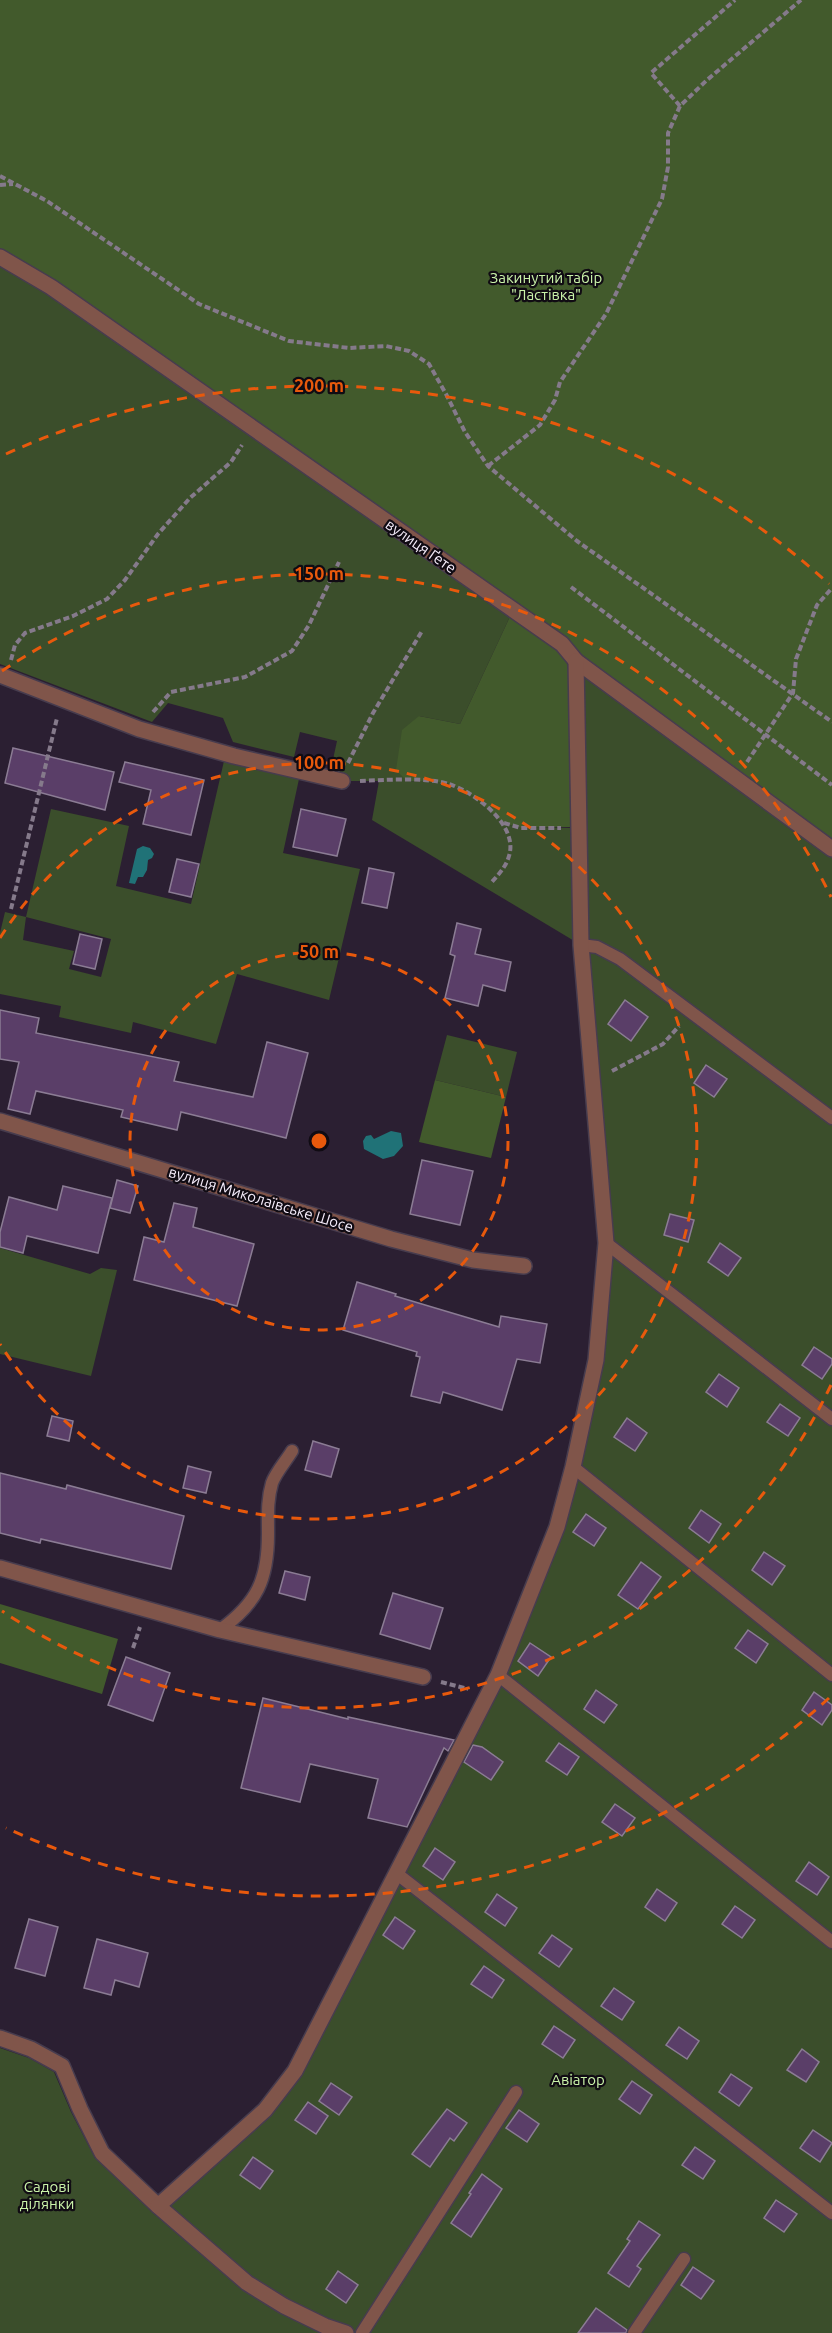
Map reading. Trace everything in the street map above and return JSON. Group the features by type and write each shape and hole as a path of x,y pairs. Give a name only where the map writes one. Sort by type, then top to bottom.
{"street":[{"name":"вулиця Ґете","path":"0,257 51,287 562,644 576,661 832,849"},
{"path":"158,2206 265,2110 295,2071 359,1951 396,1873 498,1676 557,1527 573,1467 596,1360 606,1243 581,945 576,661"},
{"path":"3,676 61,700 215,755 342,781"},
{"name":"вулиця Миколаївське Шосе","path":"0,1121 391,1239 474,1260 524,1266"},
{"path":"0,1568 220,1630 423,1677"},
{"path":"0,2038 31,2049 62,2066 102,2153 158,2206 247,2283 284,2306 325,2326 346,2333"}],"lane":[{"path":"581,945 597,948 620,958 832,1118"},
{"path":"606,1243 832,1419"},
{"path":"220,1630 240,1615 258,1592 266,1566 267,1508 273,1480 292,1451"},
{"path":"573,1467 832,1675"},
{"path":"498,1676 832,1942"},
{"path":"396,1873 832,2213"},
{"path":"362,2333 516,2092"},
{"path":"634,2333 684,2259"}],"path":[{"path":"680,106 651,73 735,0"},
{"path":"488,466 540,425 555,400 560,382 606,314 662,199 668,166 668,133 680,106 706,80 801,0"},
{"path":"0,176 47,201 199,304 289,341 350,348 386,346 408,351 429,364 465,432 488,466 577,541 832,722"},
{"path":"0,185 14,184"},
{"path":"3,676 15,645 26,633 73,616 107,599 125,580 158,534 190,498 231,462 251,428"},
{"path":"139,729 171,692 245,677 292,651 309,625 339,562"},
{"path":"571,587 832,784"},
{"path":"736,778 793,693 796,659 817,605 832,588"},
{"path":"422,631 373,713 349,759 342,781 447,783 471,793 503,823 511,845 509,857 502,871 491,883"},
{"path":"11,909 61,700"},
{"path":"503,823 521,828 579,828"},
{"path":"594,1102 601,1082 620,1066 663,1044 692,1011"},
{"path":"423,1677 489,1694"}],"green space":[{"name":"Закинутий табір \"Ластівка\"","path":"0,0 832,0 832,849 576,661 574,827 521,828 503,823 470,793 447,783 407,781 396,770 402,730 419,716 460,724 513,610 0,257"},
{"name":"Авіатор","path":"0,257 513,610 460,724 419,716 407,781 447,783 471,793 503,823 521,828 578,828 576,661 832,849 832,2333 0,2333 0,2048 29,2058 54,2072 71,2112 95,2158 102,2153 158,2205 295,2071 489,1694 573,1467 606,1243 581,945 372,820 379,781 342,781 329,778 337,741 300,732 294,757 233,742 223,718 168,703 152,722 0,664"},
{"path":"224,761 299,779 283,853 360,869 329,1000 237,974 216,1044 133,1022 131,1033 59,1017 61,1006 0,994 0,933 5,912 26,917 51,809 129,826 116,886 191,904","holes":["26,917 111,939 101,977 69,969 74,951 23,940"]},
{"path":"447,1035 517,1052 506,1097 435,1080"},
{"path":"435,1080 506,1097 491,1158 419,1142"},
{"path":"0,1248 90,1274 101,1268 117,1270 91,1376 0,1354"},
{"path":"0,1604 118,1639 102,1694 0,1663"}],"shaded area":[{"path":"143,846 150,848 154,854 148,860 147,870 143,877 138,877 135,884 129,883 137,849"},
{"path":"391,1131 401,1133 403,1146 394,1156 383,1159 364,1149 363,1141 366,1136 371,1135 374,1139"}],"building":[{"path":"13,748 114,772 105,810 5,783"},
{"path":"125,762 204,780 191,835 143,824 151,790 119,782"},
{"path":"301,809 346,819 337,856 293,847"},
{"path":"177,859 199,864 191,897 169,892"},
{"path":"369,868 394,873 387,908 362,903"},
{"path":"457,923 481,929 475,954 511,962 505,991 483,985 478,1006 445,998 455,956 450,954"},
{"path":"80,934 102,939 95,969 73,964"},
{"path":"625,1000 648,1017 631,1041 608,1024"},
{"path":"0,1010 39,1018 36,1033 179,1062 174,1081 253,1097 267,1042 308,1053 286,1138 181,1112 177,1130 121,1117 123,1110 36,1091 30,1114 8,1109 19,1062 0,1059"},
{"path":"706,1065 727,1079 714,1097 694,1083"},
{"path":"422,1160 473,1171 460,1225 410,1214"},
{"path":"117,1180 138,1186 130,1213 110,1208"},
{"path":"63,1186 112,1198 98,1253 27,1236 23,1253 0,1247 0,1232 9,1197 57,1210"},
{"path":"174,1203 197,1208 193,1227 254,1244 237,1306 134,1280 144,1237 164,1242"},
{"path":"670,1214 694,1220 688,1242 664,1235"},
{"path":"720,1243 741,1258 728,1276 708,1262"},
{"path":"357,1282 396,1294 395,1296 499,1327 501,1316 547,1324 540,1363 517,1359 502,1410 443,1392 440,1403 411,1396 420,1357 416,1356 417,1352 343,1330"},
{"path":"814,1347 832,1359 832,1364 822,1379 802,1365"},
{"path":"719,1374 739,1388 727,1407 706,1392"},
{"path":"780,1404 800,1418 788,1436 767,1422"},
{"path":"52,1416 73,1421 69,1441 47,1436"},
{"path":"627,1418 647,1433 635,1451 614,1437"},
{"path":"313,1441 339,1449 331,1477 305,1470"},
{"path":"188,1466 211,1472 206,1493 183,1488"},
{"path":"0,1473 66,1489 67,1485 184,1516 171,1569 41,1539 40,1543 0,1533"},
{"path":"701,1510 721,1524 709,1543 689,1528"},
{"path":"586,1514 606,1528 594,1546 573,1532"},
{"path":"764,1552 785,1566 772,1585 752,1570"},
{"path":"641,1562 661,1577 638,1609 618,1595"},
{"path":"285,1571 310,1577 305,1600 279,1593"},
{"path":"393,1593 443,1608 430,1649 380,1634"},
{"path":"748,1630 768,1644 756,1663 735,1648"},
{"path":"530,1643 551,1657 538,1676 518,1661"},
{"path":"126,1657 170,1673 153,1721 108,1705"},
{"path":"596,1690 617,1705 604,1723 584,1709"},
{"path":"814,1692 832,1705 832,1710 822,1725 802,1710"},
{"path":"263,1698 348,1719 348,1717 454,1740 448,1751 444,1748 407,1827 368,1818 378,1779 310,1764 300,1802 241,1788"},
{"path":"559,1743 579,1757 567,1775 546,1761"},
{"path":"473,1745 482,1747 503,1762 491,1780 464,1762"},
{"path":"615,1804 635,1818 622,1836 602,1822"},
{"path":"435,1848 455,1862 443,1880 423,1866"},
{"path":"809,1862 829,1877 817,1895 796,1881"},
{"path":"657,1889 677,1903 665,1921 645,1907"},
{"path":"497,1894 517,1908 505,1926 485,1912"},
{"path":"735,1906 755,1920 742,1938 722,1924"},
{"path":"395,1917 415,1931 403,1949 383,1935"},
{"path":"29,1919 58,1927 45,1976 15,1968"},
{"path":"552,1935 572,1949 559,1967 539,1953"},
{"path":"97,1939 148,1953 139,1987 115,1980 111,1995 84,1988"},
{"path":"484,1966 504,1980 492,1998 471,1984"},
{"path":"614,1988 634,2002 622,2020 601,2006"},
{"path":"554,2026 575,2040 563,2058 542,2044"},
{"path":"679,2027 699,2041 687,2059 666,2045"},
{"path":"802,2049 819,2062 806,2082 787,2070"},
{"path":"731,2074 752,2088 739,2106 719,2092"},
{"path":"632,2081 652,2095 640,2114 619,2099"},
{"path":"331,2083 352,2097 339,2115 319,2101"},
{"path":"308,2102 328,2116 316,2134 295,2120"},
{"path":"447,2109 467,2123 454,2141 450,2138 430,2167 412,2154"},
{"path":"519,2110 539,2124 527,2142 506,2128"},
{"path":"813,2130 832,2143 820,2162 800,2148"},
{"path":"695,2147 715,2161 703,2179 682,2165"},
{"path":"253,2157 273,2171 260,2189 240,2175"},
{"path":"482,2174 502,2189 471,2237 451,2223"},
{"path":"776,2200 797,2214 784,2232 764,2218"},
{"path":"639,2221 660,2235 637,2266 641,2269 629,2287 608,2273 630,2241 627,2239"},
{"path":"693,2267 714,2281 701,2299 681,2285"},
{"path":"338,2271 358,2285 346,2303 326,2289"},
{"path":"596,2308 627,2330 626,2333 578,2333"}],"park label":[{"name":"Садові ділянки","path":"47,2194"}]}
